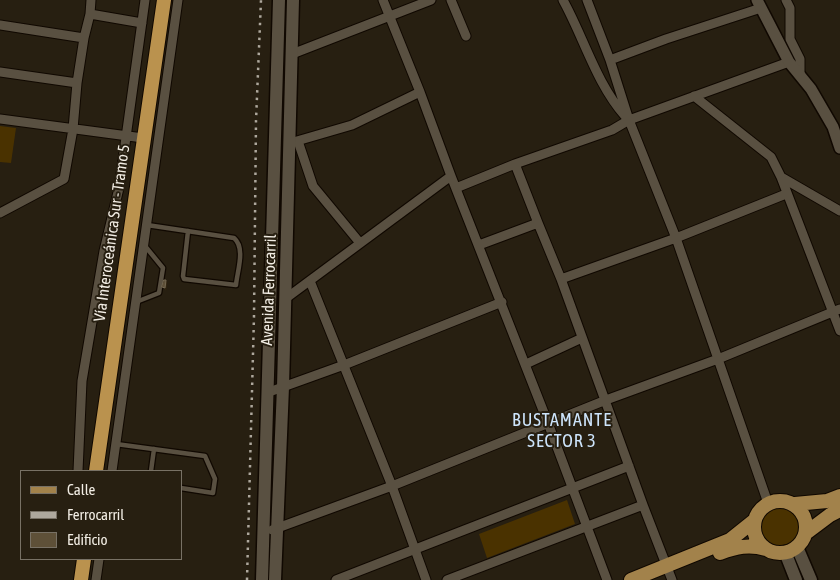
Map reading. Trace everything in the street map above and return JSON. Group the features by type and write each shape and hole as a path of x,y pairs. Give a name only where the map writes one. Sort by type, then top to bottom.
{"highway":[{"name":"Vía Interoceánica Sur - Tramo 5","path":"96,470 164,0"},
{"path":"81,580 84,560"}],"main road":[{"name":"Avenida Ferrocarril","path":"262,580 280,0"},
{"name":"Avenida Ferrocarril","path":"275,580 285,299 294,142 293,0"},
{"path":"631,580 669,573 730,540 755,520 760,510 768,503 784,500 795,504 827,502 840,496"},
{"path":"795,504 805,517 806,533"},
{"path":"652,580 737,547 756,546 776,553 791,550 806,533 840,510"},
{"path":"755,520 756,536 766,549"},
{"path":"791,550 796,580"},
{"path":"791,550 811,580"}],"street":[{"path":"0,213 64,179 73,129 77,82 91,0"},
{"path":"78,470 82,381 104,251 119,188 145,0"},
{"path":"112,470 178,0"},
{"path":"383,0 526,364 607,580"},
{"path":"292,54 430,0"},
{"path":"451,0 466,36"},
{"path":"563,0 605,88 614,103 629,120"},
{"path":"589,0 629,120 676,238 768,503"},
{"path":"786,0 790,8 790,39 800,59 800,76"},
{"path":"610,60 759,4 789,62 811,89 833,127 840,148"},
{"path":"90,14 142,23"},
{"path":"0,25 84,38"},
{"path":"456,188 515,164 612,130 629,120 789,62"},
{"path":"0,72 77,82"},
{"path":"360,243 313,186 294,142 352,125 420,92"},
{"path":"694,96 771,157 836,311 840,331"},
{"path":"0,119 144,138"},
{"path":"515,164 561,279 669,573"},
{"path":"285,299 451,176"},
{"path":"781,177 840,211"},
{"path":"561,279 676,238 786,194"},
{"path":"479,245 538,224"},
{"path":"310,282 392,486 426,580"},
{"path":"269,392 344,365 502,302"},
{"path":"263,532 276,530 392,486 606,400 718,359 836,311"},
{"path":"526,364 582,338"},
{"path":"336,580 629,466"},
{"path":"447,580 643,505"},
{"path":"96,580 99,560"}],"lane":[{"path":"147,225 188,231 234,238 238,241 240,248 236,285 184,279 182,276 188,231"},
{"path":"136,302 160,293 163,268 144,244"},
{"path":"116,444 205,456 215,479 213,493 182,488"},
{"path":"151,470 154,449"}],"shaded area":[{"path":"0,126 16,128 11,163 0,162"},
{"path":"567,500 575,524 487,558 479,534"},
{"path":"780,508 793,514 799,527 793,540 780,546 767,540 761,527 767,514"}],"building":[{"path":"164,280 166,280 165,288 162,287"}],"railway":[{"path":"247,580 254,316 256,121 261,0"}],"district":[{"name":"BUSTAMANTE SECTOR 3","path":"562,430"}]}
